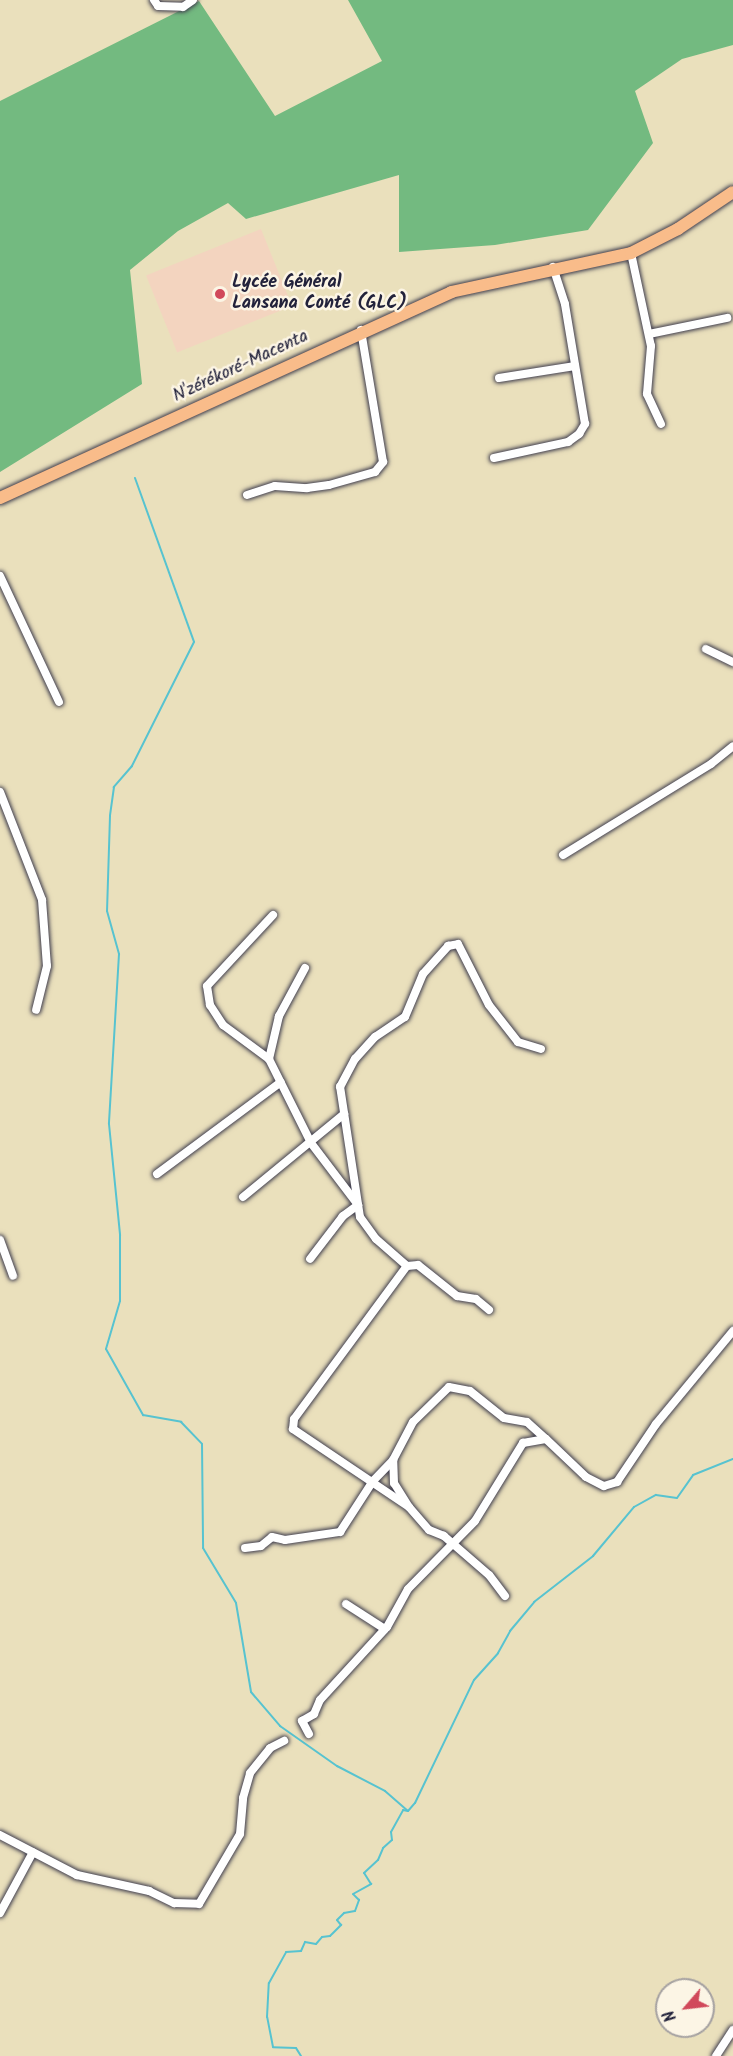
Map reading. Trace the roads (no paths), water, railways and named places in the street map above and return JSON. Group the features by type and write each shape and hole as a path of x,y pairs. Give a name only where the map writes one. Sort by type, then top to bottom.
{"highway":[{"name":"N'zérékoré-Macenta","path":"0,498 361,330 451,292 553,267 631,253 678,229 733,192"}],"street":[{"path":"154,0 158,6 183,6 193,0"},
{"path":"631,253 649,334 647,394 661,424"},
{"path":"494,458 568,442 579,434 585,424 565,304 553,267"},
{"path":"649,334 727,318"},
{"path":"247,495 275,486 307,488 346,480 375,472 383,462 361,330"},
{"path":"499,378 575,366"},
{"path":"0,576 59,702"},
{"path":"706,649 733,662"},
{"path":"563,855 733,746"},
{"path":"0,792 42,900 47,966 36,1010"},
{"path":"273,915 207,986 210,1005 223,1025 268,1059 311,1143 358,1205"},
{"path":"489,1310 476,1299 458,1296 418,1265 407,1266 376,1239 360,1217 340,1087 355,1059 375,1037 405,1017 423,974 448,946 458,944 489,1005 518,1041 541,1049"},
{"path":"268,1059 279,1016 305,968"},
{"path":"157,1174 281,1082"},
{"path":"243,1197 344,1114"},
{"path":"310,1259 343,1216 358,1205"},
{"path":"0,1240 13,1276"},
{"path":"407,1266 294,1419 293,1429 324,1447 356,1474 373,1481 409,1507"},
{"path":"245,1548 261,1546 272,1538 285,1540 340,1532 373,1481 393,1460 413,1422 449,1387 470,1391 504,1418 527,1422 586,1477 604,1486 617,1482 656,1424 733,1331"},
{"path":"309,1734 302,1721 314,1714 320,1700 385,1629 408,1589 475,1521 523,1443 546,1439"},
{"path":"393,1460 394,1483 409,1507 429,1530 453,1544 505,1596"},
{"path":"346,1604 385,1629"},
{"path":"0,1835 78,1875 149,1892 174,1903 199,1904 240,1834 243,1798 250,1773 270,1748 284,1741"},
{"path":"0,1913 33,1852"},
{"path":"716,2056 733,2030"}],"waterway":[{"path":"135,478 194,642 132,766 114,787 110,816 107,911 119,954 109,1124 120,1235 120,1301 106,1349 143,1415 181,1422 202,1444 203,1548 236,1603 251,1692 280,1726 337,1766 385,1791 408,1811"},
{"path":"301,2056 296,2048 273,2047 267,2017 269,1983 286,1952 301,1951 305,1942 316,1944 322,1937 330,1936 341,1925 337,1920 344,1913 355,1911 359,1900 353,1894 371,1884 364,1873 378,1860 383,1848 392,1840 391,1832 403,1810 408,1811 415,1803 474,1680 498,1653 510,1631 534,1602 593,1556 634,1507 656,1495 677,1498 693,1475 733,1459"}],"place":[{"name":"Lycée Général Lansana Conté (GLC)","path":"220,294"}]}
